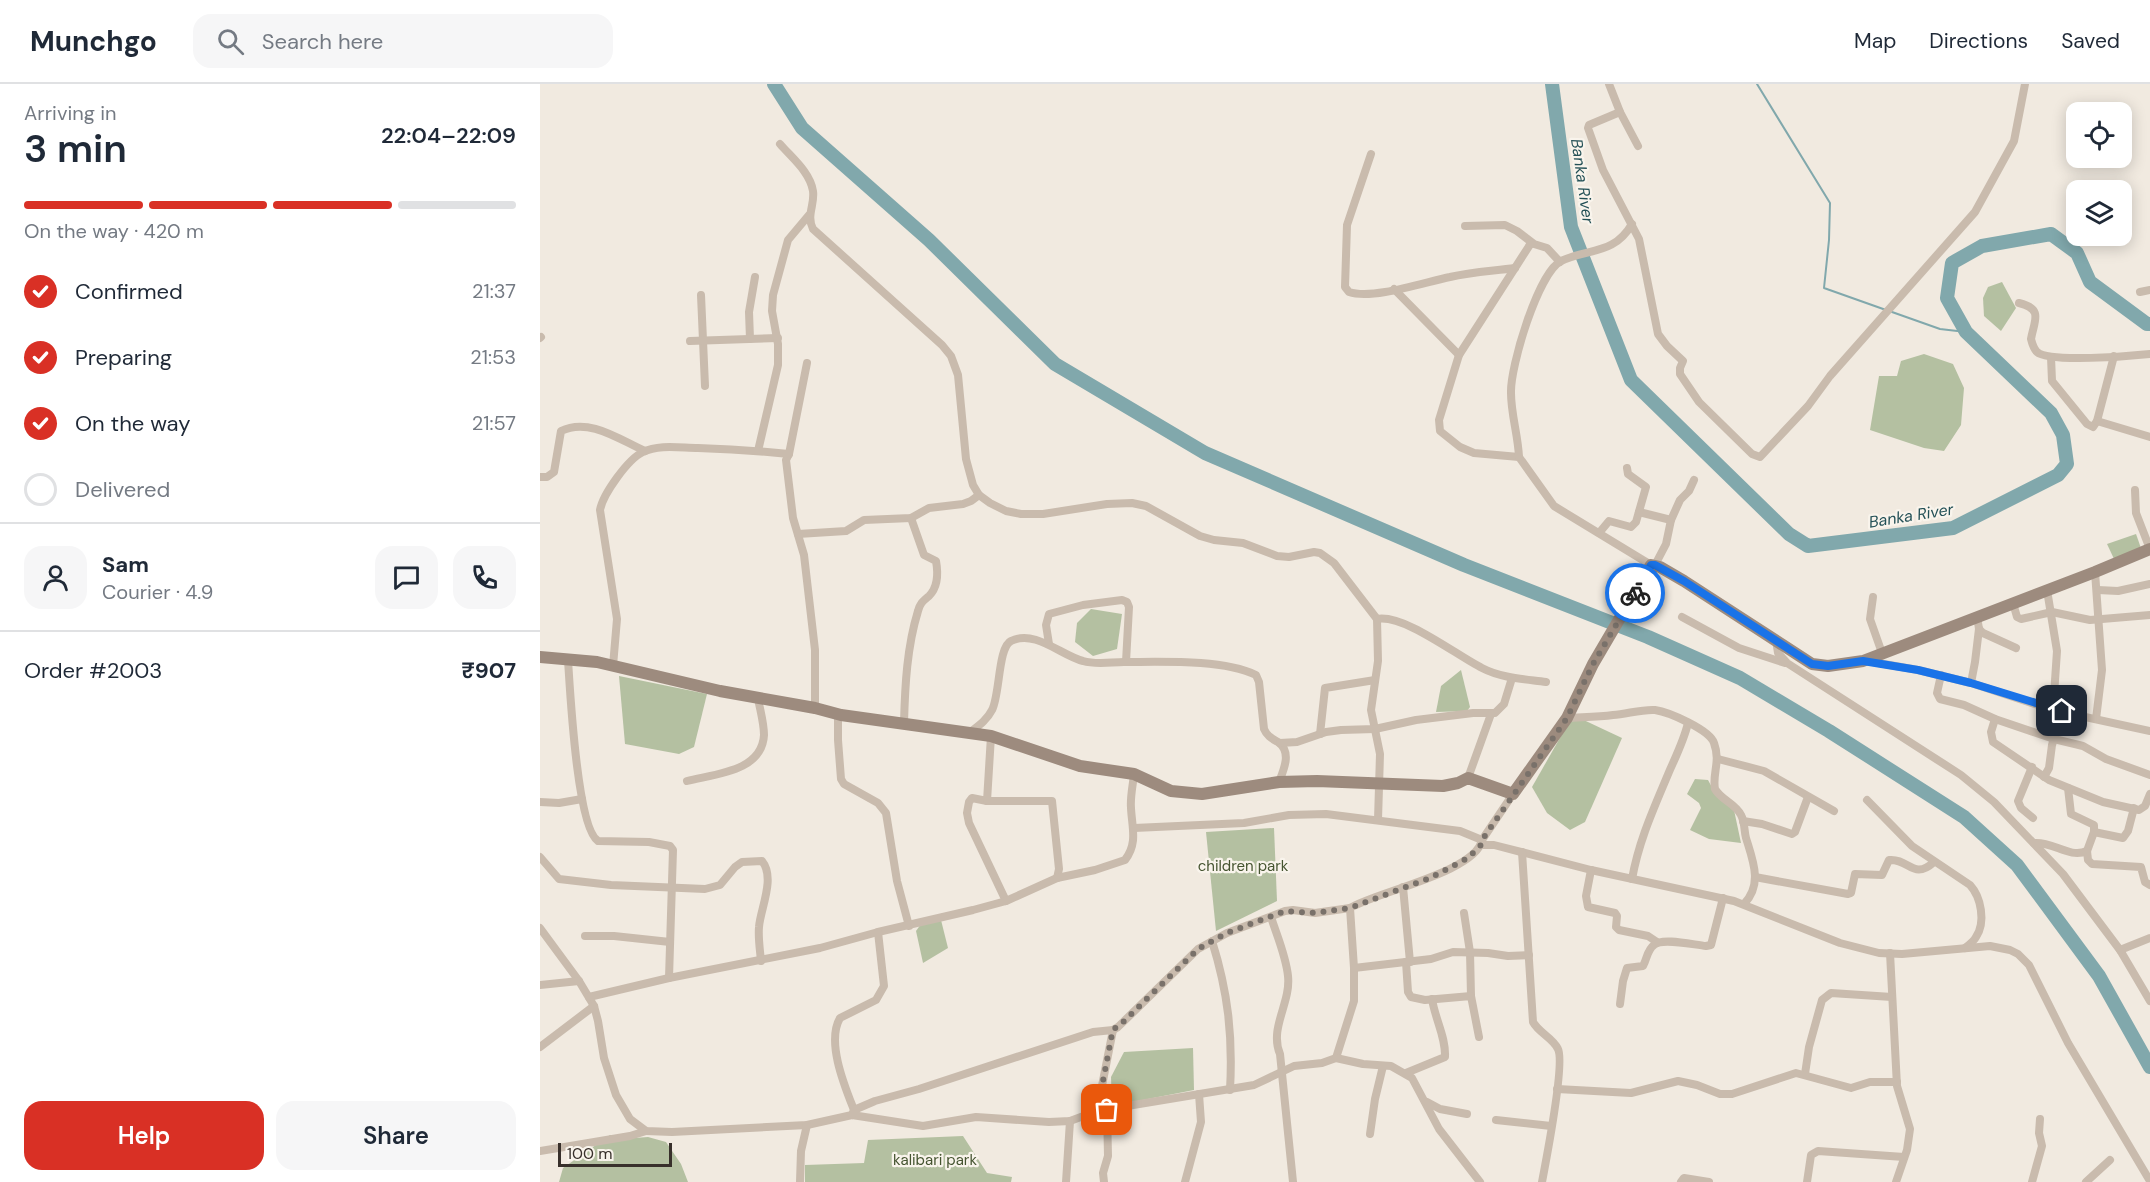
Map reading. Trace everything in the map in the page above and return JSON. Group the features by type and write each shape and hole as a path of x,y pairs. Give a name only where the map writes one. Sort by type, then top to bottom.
{"main road":[{"path":"540,657 613,666 838,714 991,736 1080,766 1134,774 1171,791 1202,794 1279,782 1317,781 1443,786 1468,778 1513,794 1567,718 1593,664 1635,591 1653,565 1684,581 1812,664 1820,666 1863,661 2150,549"}],"street":[{"path":"1609,84 1620,112 1638,146"},
{"path":"1620,112 1589,124 1588,128 1604,170 1632,224 1642,251 1658,334 1683,361 1680,374 1699,402 1756,457 1764,454 1808,406 1830,376 1962,228 1980,204 2014,141 2025,84"},
{"path":"758,451 778,365 778,338 772,311 773,295 788,240 809,215 813,204 810,181 780,144"},
{"path":"1371,154 1347,225 1345,287 1349,292 1356,294 1394,289 1451,276 1515,268"},
{"path":"809,215 813,229 822,238 942,345 951,356 958,375 966,459 973,485 979,495 998,507 1021,514 1043,514 1122,502 1132,503 1146,506 1200,536 1244,543 1277,556 1289,557 1307,552 1320,553 1334,563 1377,619 1378,661 1371,710 1380,754 1378,820"},
{"path":"1632,224 1618,243 1560,260 1532,307 1521,337 1510,393 1518,435 1519,457 1548,500 1559,510 1653,565 1666,544 1671,520 1680,500 1689,491 1694,480"},
{"path":"1465,226 1505,225 1517,231 1531,243 1547,248 1560,260"},
{"path":"1519,457 1485,455 1468,451 1440,431 1439,420 1459,355 1531,243"},
{"path":"750,339 749,312 755,277"},
{"path":"1394,289 1459,355"},
{"path":"2140,292 2150,290"},
{"path":"701,295 705,386"},
{"path":"2019,303 2032,308 2036,326 2031,336 2032,344 2037,352 2059,358 2150,354"},
{"path":"690,340 778,338"},
{"path":"2050,357 2052,381 2091,427 2096,425 2115,356"},
{"path":"807,363 786,460 793,518 804,555 814,650 816,708"},
{"path":"2097,421 2150,437"},
{"path":"540,477 547,477 554,472 559,454 561,431 572,427 594,428 645,451"},
{"path":"613,666 617,619 600,510 607,492 633,459 645,451 656,448 789,454"},
{"path":"1599,534 1610,521 1631,527 1636,522 1646,487 1629,474 1627,468"},
{"path":"2135,490 2136,513 2150,549"},
{"path":"798,534 846,531 864,520 911,518 929,508 963,504 979,495"},
{"path":"1639,512 1671,520"},
{"path":"904,723 908,658 914,629 920,603 933,591 937,569 936,561 926,557 923,553 911,518"},
{"path":"2095,572 2102,670 2096,718"},
{"path":"2098,590 2118,591 2150,584"},
{"path":"2044,777 2050,764 2058,710 2057,651 2047,590"},
{"path":"1873,597 1869,619 1882,653"},
{"path":"1049,644 1046,625 1049,614 1083,605 1122,600 1127,602 1129,607 1126,662"},
{"path":"2013,603 2017,617 2021,619 2052,612 2081,620 2150,615"},
{"path":"1971,683 1976,662 1979,629 1977,616"},
{"path":"1682,617 1739,648 1787,663"},
{"path":"1377,619 1392,619 1482,668 1512,678 1546,682"},
{"path":"1979,629 1986,635 2016,648"},
{"path":"969,733 983,722 993,706 1004,648 1009,642 1027,639 1040,641 1084,662 1231,666 1256,675 1259,682 1264,729 1267,735 1285,749 1285,767 1279,782"},
{"path":"1776,640 1778,653 1787,663 1961,775 1994,802 2063,874 2120,950 2150,1000"},
{"path":"568,660 582,799 595,839 649,842 670,846 674,856 669,978"},
{"path":"1863,661 1941,675 2058,710 2150,731"},
{"path":"1941,675 1937,693 1940,699 1964,705 1995,719 2054,739 2083,746 2106,759 2150,774"},
{"path":"1280,743 1297,742 1341,730 1375,729 1416,720 1473,713 1491,714 1500,710 1504,704 1512,678"},
{"path":"1320,734 1325,688 1375,680"},
{"path":"687,781 742,767 760,751 764,736 758,698"},
{"path":"1567,718 1590,718 1657,710 1688,723 1710,736 1718,759 1714,778 1715,789 1720,796 1736,807 1743,821 1755,865 1755,877 1750,897 1744,904"},
{"path":"838,714 837,740 841,779 844,784 878,802 886,813 897,881 909,926"},
{"path":"1468,778 1491,714"},
{"path":"1995,719 1991,732 1993,742 2044,777 2103,802 2134,808 2142,809 2150,794"},
{"path":"1632,879 1637,851 1688,723"},
{"path":"987,801 991,736"},
{"path":"1718,759 1764,771 1834,811"},
{"path":"2032,767 2018,801 2021,808 2033,818"},
{"path":"589,997 669,978 820,948 909,926 1006,901 1058,878 1095,870 1125,860 1133,845 1134,828 1131,808 1134,774"},
{"path":"2068,788 2071,814 2078,819 2093,823 2094,832 2087,851 2088,860 2092,864 2141,867 2145,882 2150,885"},
{"path":"540,1151 630,1136 646,1131 672,1132 807,1125 853,1113 875,1101 1093,1032 1113,1029 1118,1027 1198,949 1240,927 1285,911 1315,913 1350,908 1430,878 1468,858 1513,794"},
{"path":"1743,821 1792,834 1808,797"},
{"path":"1006,901 969,823 967,813 972,798 987,801 1052,801 1058,878"},
{"path":"540,802 559,803 582,799"},
{"path":"1867,801 1912,846 1970,885 1979,898 1981,909 1979,932 1965,948"},
{"path":"2094,832 2123,838 2128,831 2134,808"},
{"path":"1134,828 1244,823 1289,815 1326,814 1460,831 1481,842 1591,870 1744,904 1840,943 1879,953 2001,947 2018,954 2029,965 2068,1043 2150,1182"},
{"path":"2034,843 2047,843 2068,853 2082,854 2087,851"},
{"path":"1522,852 1533,1022 1555,1044 1560,1054 1557,1089 1542,1182"},
{"path":"540,857 559,879 671,888 714,888 720,885 742,862 762,861 765,865 767,897 759,923 761,961"},
{"path":"1755,877 1848,894 1851,892 1855,874 1882,875 1889,860 1895,859 1921,870 1927,869 1934,862"},
{"path":"1591,870 1586,896 1588,907 1615,913 1616,927 1619,930 1648,936 1657,942"},
{"path":"1403,887 1409,996 1416,999 1471,996"},
{"path":"1620,1004 1623,981 1628,968 1643,966 1653,945 1657,942 1711,945 1723,898"},
{"path":"1336,1058 1354,1001 1350,908"},
{"path":"1464,913 1470,952 1471,996 1479,1037"},
{"path":"1271,917 1288,976 1288,987 1276,1036 1293,1182"},
{"path":"853,1113 842,1080 835,1029 840,1018 876,1000 884,986 878,932"},
{"path":"542,933 579,981 594,1006 604,1058 616,1095 630,1119 646,1131"},
{"path":"585,936 614,936 670,942"},
{"path":"2120,950 2150,938"},
{"path":"1212,941 1226,992 1232,1054 1230,1090"},
{"path":"1354,968 1431,959 1454,952 1508,956 1529,955"},
{"path":"1890,953 1897,1082 1901,1104 1910,1129 1896,1182"},
{"path":"540,985 579,981"},
{"path":"1805,1074 1809,1047 1825,996 1831,993 1892,997"},
{"path":"1406,1073 1445,1057 1443,1037 1432,999"},
{"path":"540,1047 594,1006"},
{"path":"1097,1112 1113,1029"},
{"path":"853,1113 923,1126 976,1117 1049,1122 1070,1121 1107,1110 1254,1085 1294,1066 1322,1063 1336,1058 1391,1066 1412,1078 1439,1129 1480,1182"},
{"path":"1370,1134 1375,1098 1383,1066"},
{"path":"1557,1089 1631,1093 1678,1082 1697,1085 1720,1094 1732,1094 1774,1082 1787,1075 1805,1074 1851,1088 1869,1082 1897,1082"},
{"path":"1185,1182 1201,1122 1199,1094"},
{"path":"1425,1100 1440,1109 1467,1114"},
{"path":"1104,1182 1103,1173 1108,1156 1107,1110"},
{"path":"2032,1182 2042,1146 2039,1133 2040,1119"},
{"path":"1496,1120 1551,1126"},
{"path":"1066,1182 1070,1121"},
{"path":"800,1182 801,1151 807,1125"},
{"path":"1807,1182 1811,1155 1814,1152 1830,1151 1904,1157"},
{"path":"2086,1182 2110,1160"},
{"path":"1681,1182 1684,1178 1709,1182"}],"green space":[{"path":"2002,282 2016,308 2001,331 1984,316 1983,298 1988,287"},
{"path":"1924,354 1953,364 1964,388 1961,425 1944,451 1924,448 1870,430 1879,376 1897,376 1901,361"},
{"path":"2136,534 2142,551 2115,561 2107,544"},
{"path":"1091,609 1122,614 1117,649 1093,656 1075,642 1077,623"},
{"path":"1461,670 1470,707 1467,711 1436,712 1441,686"},
{"path":"619,676 707,694 694,747 679,754 625,744"},
{"path":"1573,715 1622,738 1585,822 1570,830 1547,813 1532,787"},
{"path":"1695,779 1708,780 1715,793 1734,810 1741,843 1709,839 1690,830 1701,808 1699,803 1687,794"},
{"name":"children park","path":"1274,828 1277,901 1216,931 1206,832"},
{"path":"941,920 948,948 923,963 916,931 921,924"},
{"path":"1193,1048 1194,1090 1112,1106 1111,1077 1124,1052"},
{"path":"610,1135 621,1139 648,1137 666,1142 681,1164 688,1182 559,1182 563,1168"},
{"name":"kalibari park","path":"963,1136 987,1173 1012,1177 1011,1182 805,1182 805,1165 864,1163 868,1140"}],"waterway":[{"path":"774,84 802,128 929,240 1055,364 1205,453 1464,565 1648,637 1740,678 1829,731 1964,817 2017,865 2099,976 2150,1067"},
{"name":"Banka River","path":"1552,84 1571,227 1631,380 1789,534 1808,546 1953,528 2058,475 2067,464 2063,435 2051,413 1966,332 1947,298 1952,263 1982,246 2051,234 2077,253 2090,282 2150,324"},
{"path":"1757,84 1830,203 1824,288 1886,310"},
{"path":"1892,312 1940,329 1966,332"}],"way so far":[{"path":"1107,1110 1097,1112 1113,1029 1118,1027 1198,949 1227,933 1285,911 1315,913 1350,908 1430,878 1468,858 1481,845 1482,840 1513,794 1567,718 1593,664 1635,593"}],"route":[{"path":"1635,593 1647,570 1651,565 1655,565 1684,581 1812,664 1828,666 1863,661 1918,670 1971,683 2062,711"}]}
